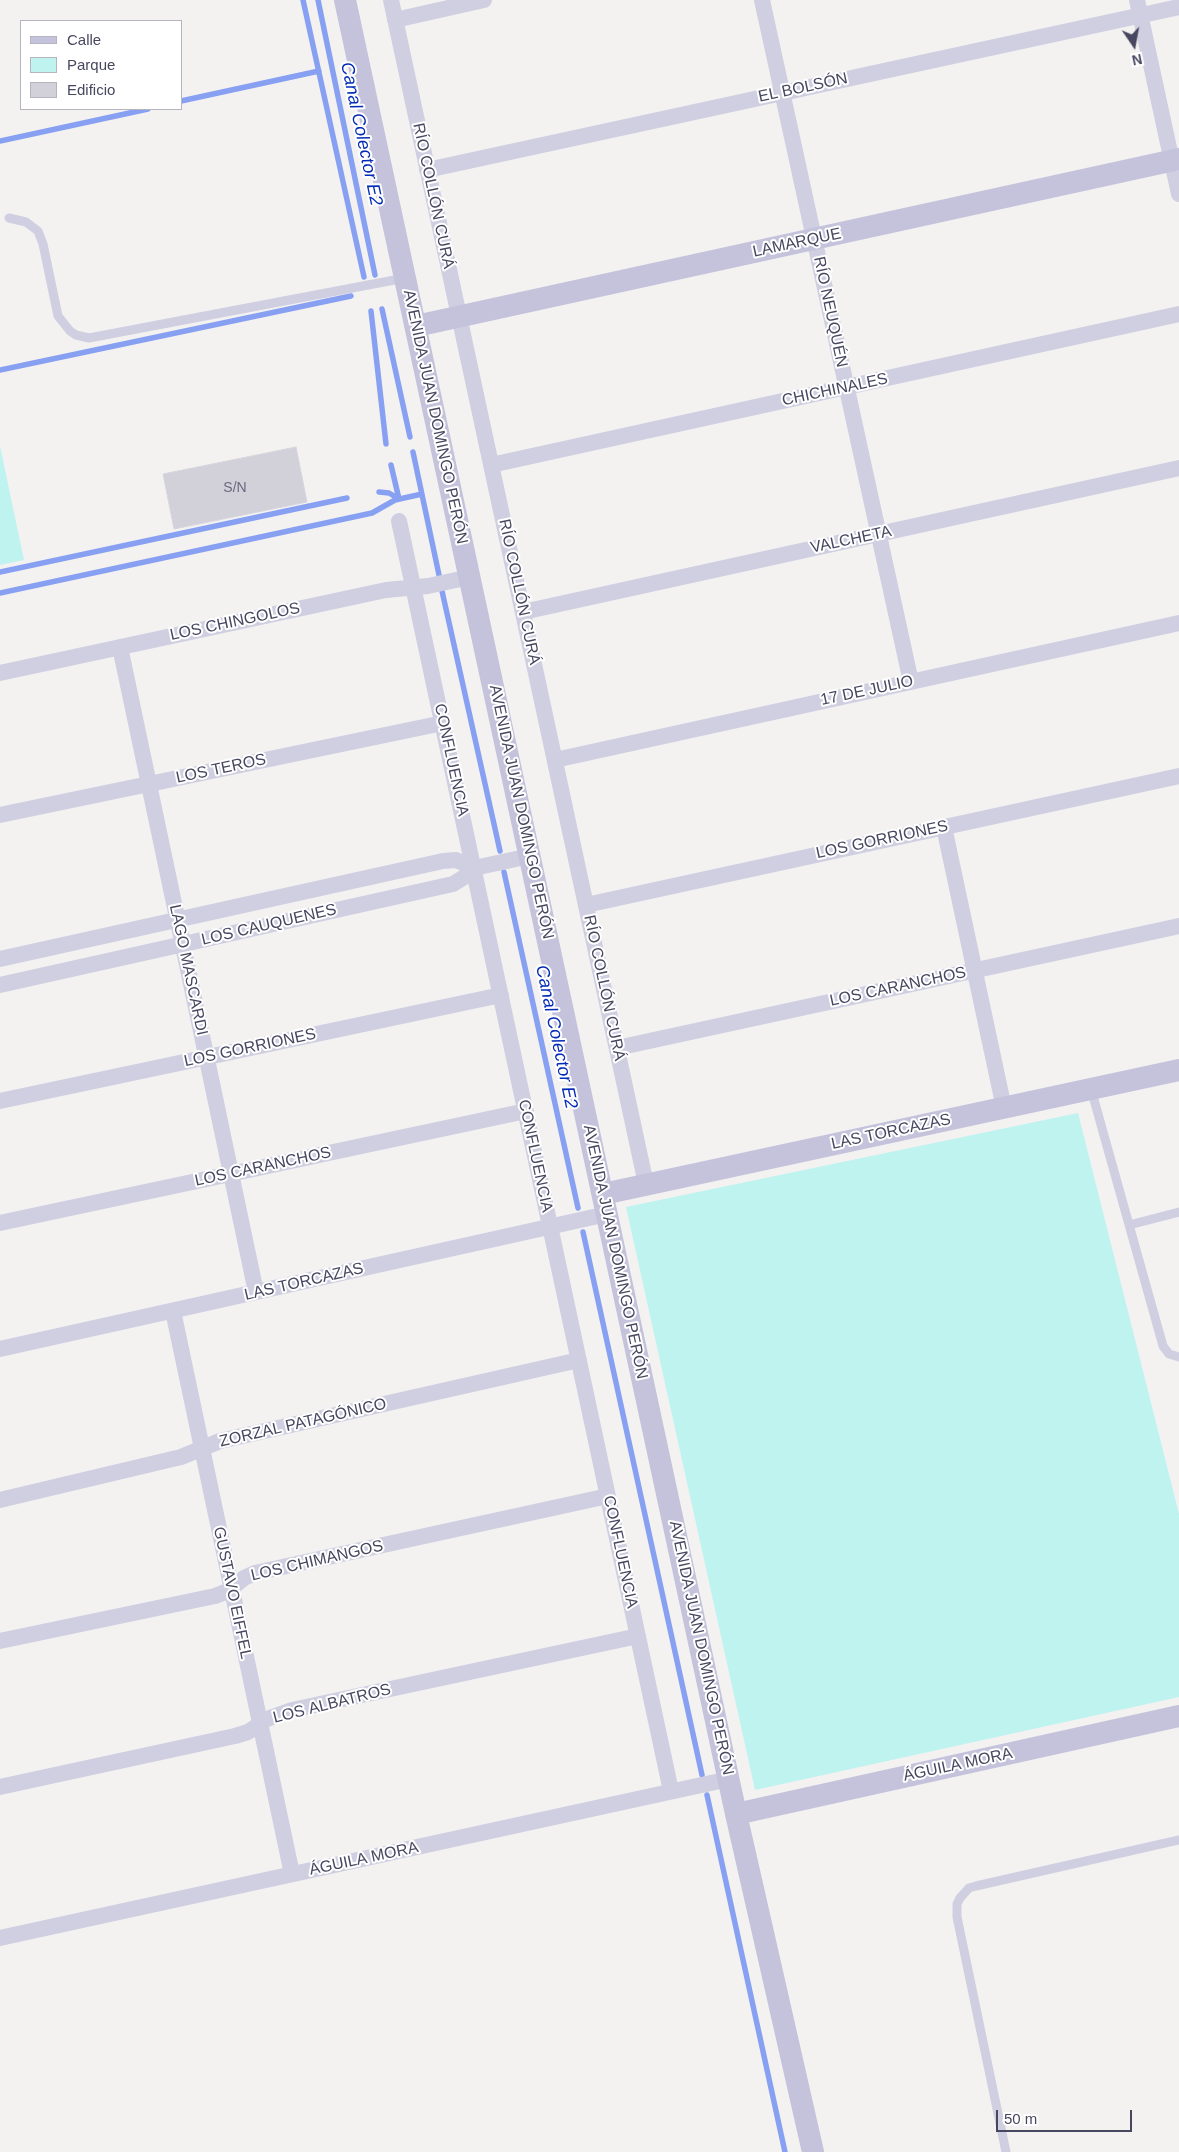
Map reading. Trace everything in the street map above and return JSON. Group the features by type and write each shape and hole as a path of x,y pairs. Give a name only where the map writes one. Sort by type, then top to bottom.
{"street":[{"name":"AVENIDA JUAN DOMINGO PERÓN","path":"346,0 736,1814 813,2152"},
{"name":"RÍO COLLÓN CURÁ","path":"391,0 646,1184"},
{"path":"395,20 484,0"},
{"name":"RÍO NEUQUÉN","path":"762,0 911,682"},
{"name":"EL BOLSÓN","path":"428,170 782,93 1138,8 1179,7"},
{"path":"1138,8 1175,160 1179,194"},
{"name":"LAMARQUE","path":"416,326 1175,160"},
{"name":"CHICHINALES","path":"491,465 1179,314"},
{"name":"VALCHETA","path":"523,612 1179,468"},
{"name":"CONFLUENCIA","path":"399,521 671,1791"},
{"name":"LOS CHINGOLOS","path":"0,672 386,590 470,577"},
{"name":"17 DE JULIO","path":"555,760 1179,623"},
{"name":"LAGO MASCARDI","path":"120,647 256,1292"},
{"name":"LOS TEROS","path":"0,815 443,723"},
{"name":"LOS GORRIONES","path":"586,905 1179,776"},
{"path":"944,827 1004,1108"},
{"name":"LOS CAUQUENES","path":"0,985 453,884 466,876 474,868 530,856"},
{"name":"LOS CAUQUENES","path":"0,959 443,861 456,860 474,868"},
{"name":"LOS CARANCHOS","path":"617,1048 1179,926"},
{"name":"LOS GORRIONES","path":"0,1101 501,995"},
{"name":"LAS TORCAZAS","path":"0,1349 550,1227 646,1184 1179,1070"},
{"name":"LOS CARANCHOS","path":"0,1223 526,1111"},
{"name":"GUSTAVO EIFFEL","path":"173,1311 292,1874"},
{"name":"ZORZAL PATAGÓNICO","path":"0,1500 173,1460 220,1441 579,1360"},
{"name":"LOS CHIMANGOS","path":"0,1641 215,1596 254,1573 608,1496"},
{"name":"LOS ALBATROS","path":"0,1787 228,1738 248,1732 275,1715 292,1710 638,1636"},
{"name":"ÁGUILA MORA","path":"736,1814 1179,1716"},
{"name":"ÁGUILA MORA","path":"0,1938 729,1779"}],"lane":[{"path":"9,218 26,222 41,237 58,316 70,331 82,337 101,337 405,278"},
{"path":"1091,1089 1163,1346 1169,1354 1179,1356"},
{"path":"1129,1225 1179,1212"},
{"path":"1006,2152 957,1917 957,1904 960,1898 969,1888 976,1886 1179,1840"}],"green space":[{"path":"0,446 24,560 0,565"},
{"path":"1078,1113 1179,1514 1179,1697 755,1790 626,1207"}],"building":[{"path":"296,447 307,502 174,529 163,474"}],"waterway":[{"path":"303,0 364,277"},
{"name":"Canal Colector E2","path":"318,0 375,275"},
{"path":"182,101 319,71"},
{"path":"0,141 143,110"},
{"path":"0,370 351,296"},
{"name":"Canal Colector E2","path":"382,309 410,437"},
{"path":"371,311 386,444"},
{"name":"Canal Colector E2","path":"413,452 439,575"},
{"path":"391,465 399,499"},
{"path":"379,492 389,493 399,499"},
{"path":"0,593 372,513 395,500 422,494"},
{"path":"0,572 347,498"},
{"name":"Canal Colector E2","path":"442,591 500,851"},
{"name":"Canal Colector E2","path":"504,872 578,1208"},
{"path":"583,1232 702,1775"},
{"path":"707,1795 785,2152"}]}
